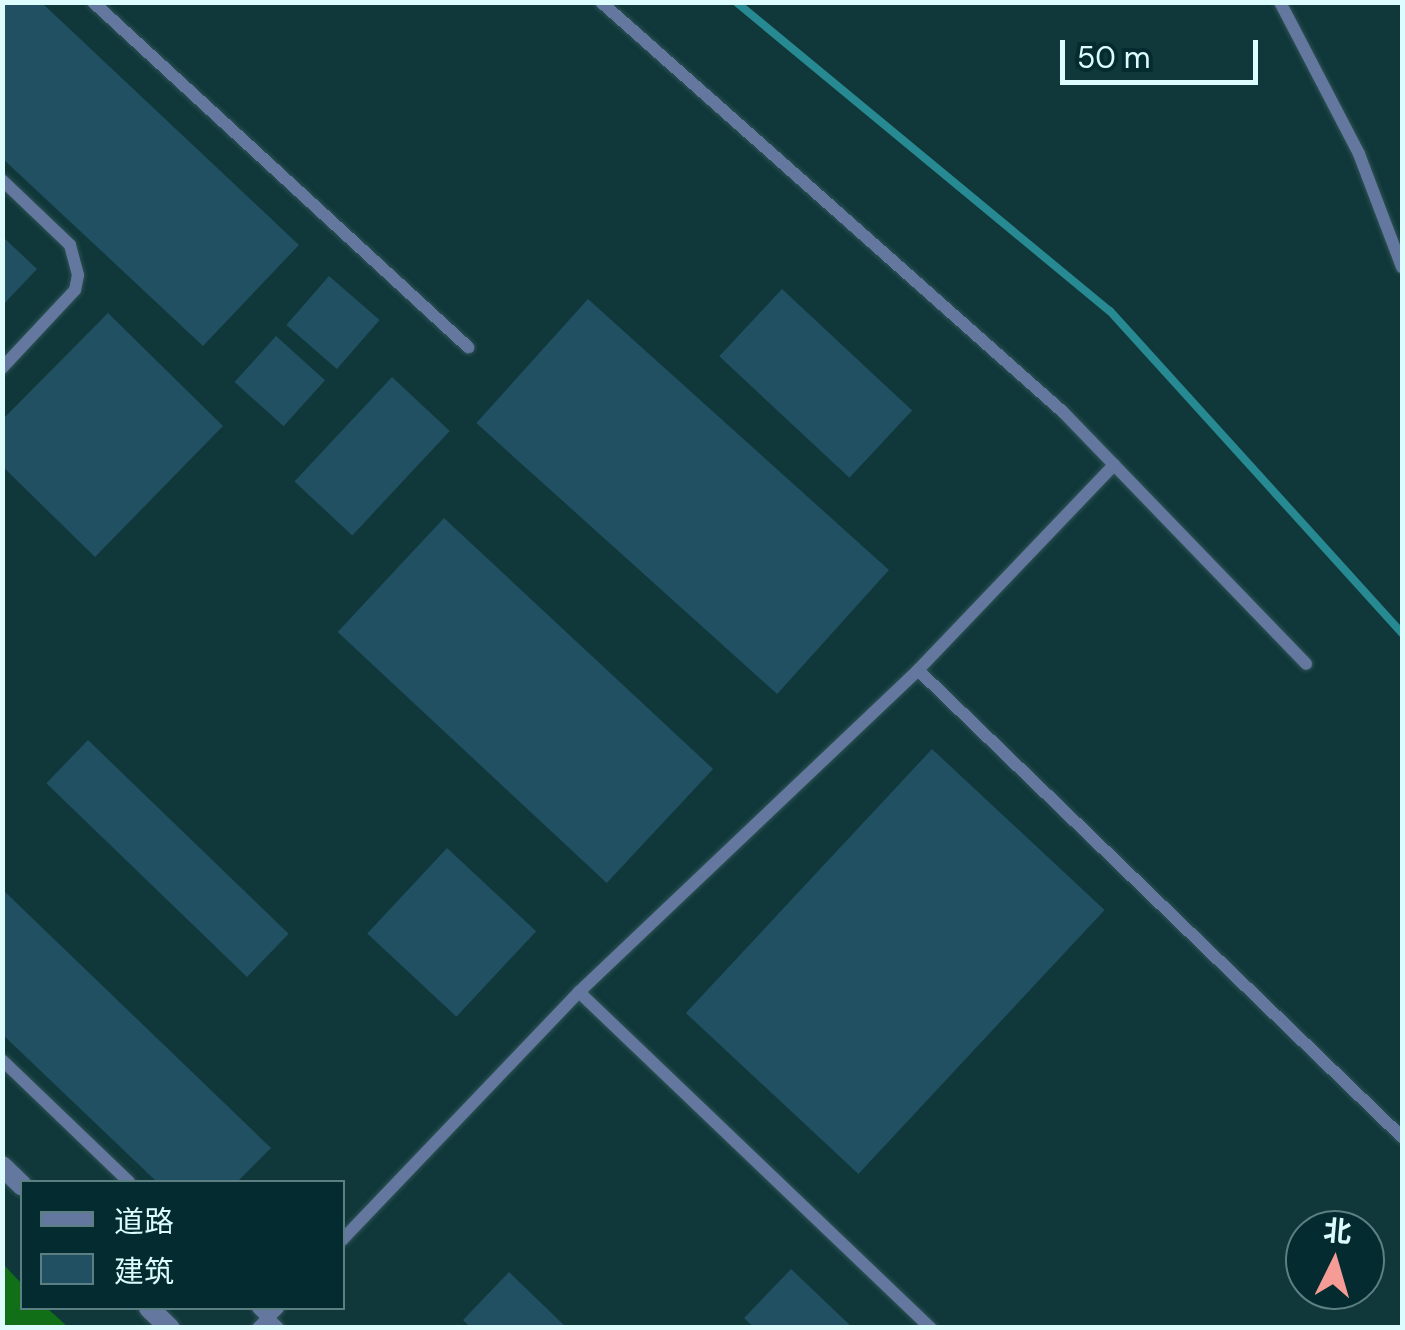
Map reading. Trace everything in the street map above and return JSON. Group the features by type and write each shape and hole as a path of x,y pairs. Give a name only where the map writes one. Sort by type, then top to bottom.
{"street":[{"path":"151,1310 170,1328"}],"lane":[{"path":"93,2 468,347"},
{"path":"601,2 1063,412 1306,664"},
{"path":"1280,2 1359,154 1402,267"},
{"path":"2,180 70,245 78,275 75,290 2,368"},
{"path":"345,1237 579,992 918,670 1114,465"},
{"path":"918,670 1402,1137"},
{"path":"579,992 932,1328"},
{"path":"2,1060 127,1180"}],"green space":[{"path":"3,1264 20,1282 20,1310 49,1310 68,1327 3,1327"}],"building":[{"path":"2,2 41,2 299,245 203,346 2,158"},
{"path":"2,236 37,269 2,306"},
{"path":"329,276 380,320 337,369 286,325"},
{"path":"782,289 912,410 849,478 719,356"},
{"path":"588,299 889,570 777,694 476,423"},
{"path":"108,313 223,426 95,557 2,466 2,420"},
{"path":"276,336 325,380 284,426 235,382"},
{"path":"392,377 450,431 352,535 294,482"},
{"path":"444,518 713,769 607,883 338,632"},
{"path":"88,740 289,934 247,977 46,783"},
{"path":"932,749 1105,910 858,1174 686,1013"},
{"path":"447,848 536,931 456,1017 367,934"},
{"path":"2,889 271,1148 239,1180 155,1180 2,1034"},
{"path":"791,1269 853,1328 754,1328 744,1318"},
{"path":"509,1272 567,1328 471,1328 463,1320"}],"waterway":[{"path":"736,2 1110,311 1402,633"}]}
